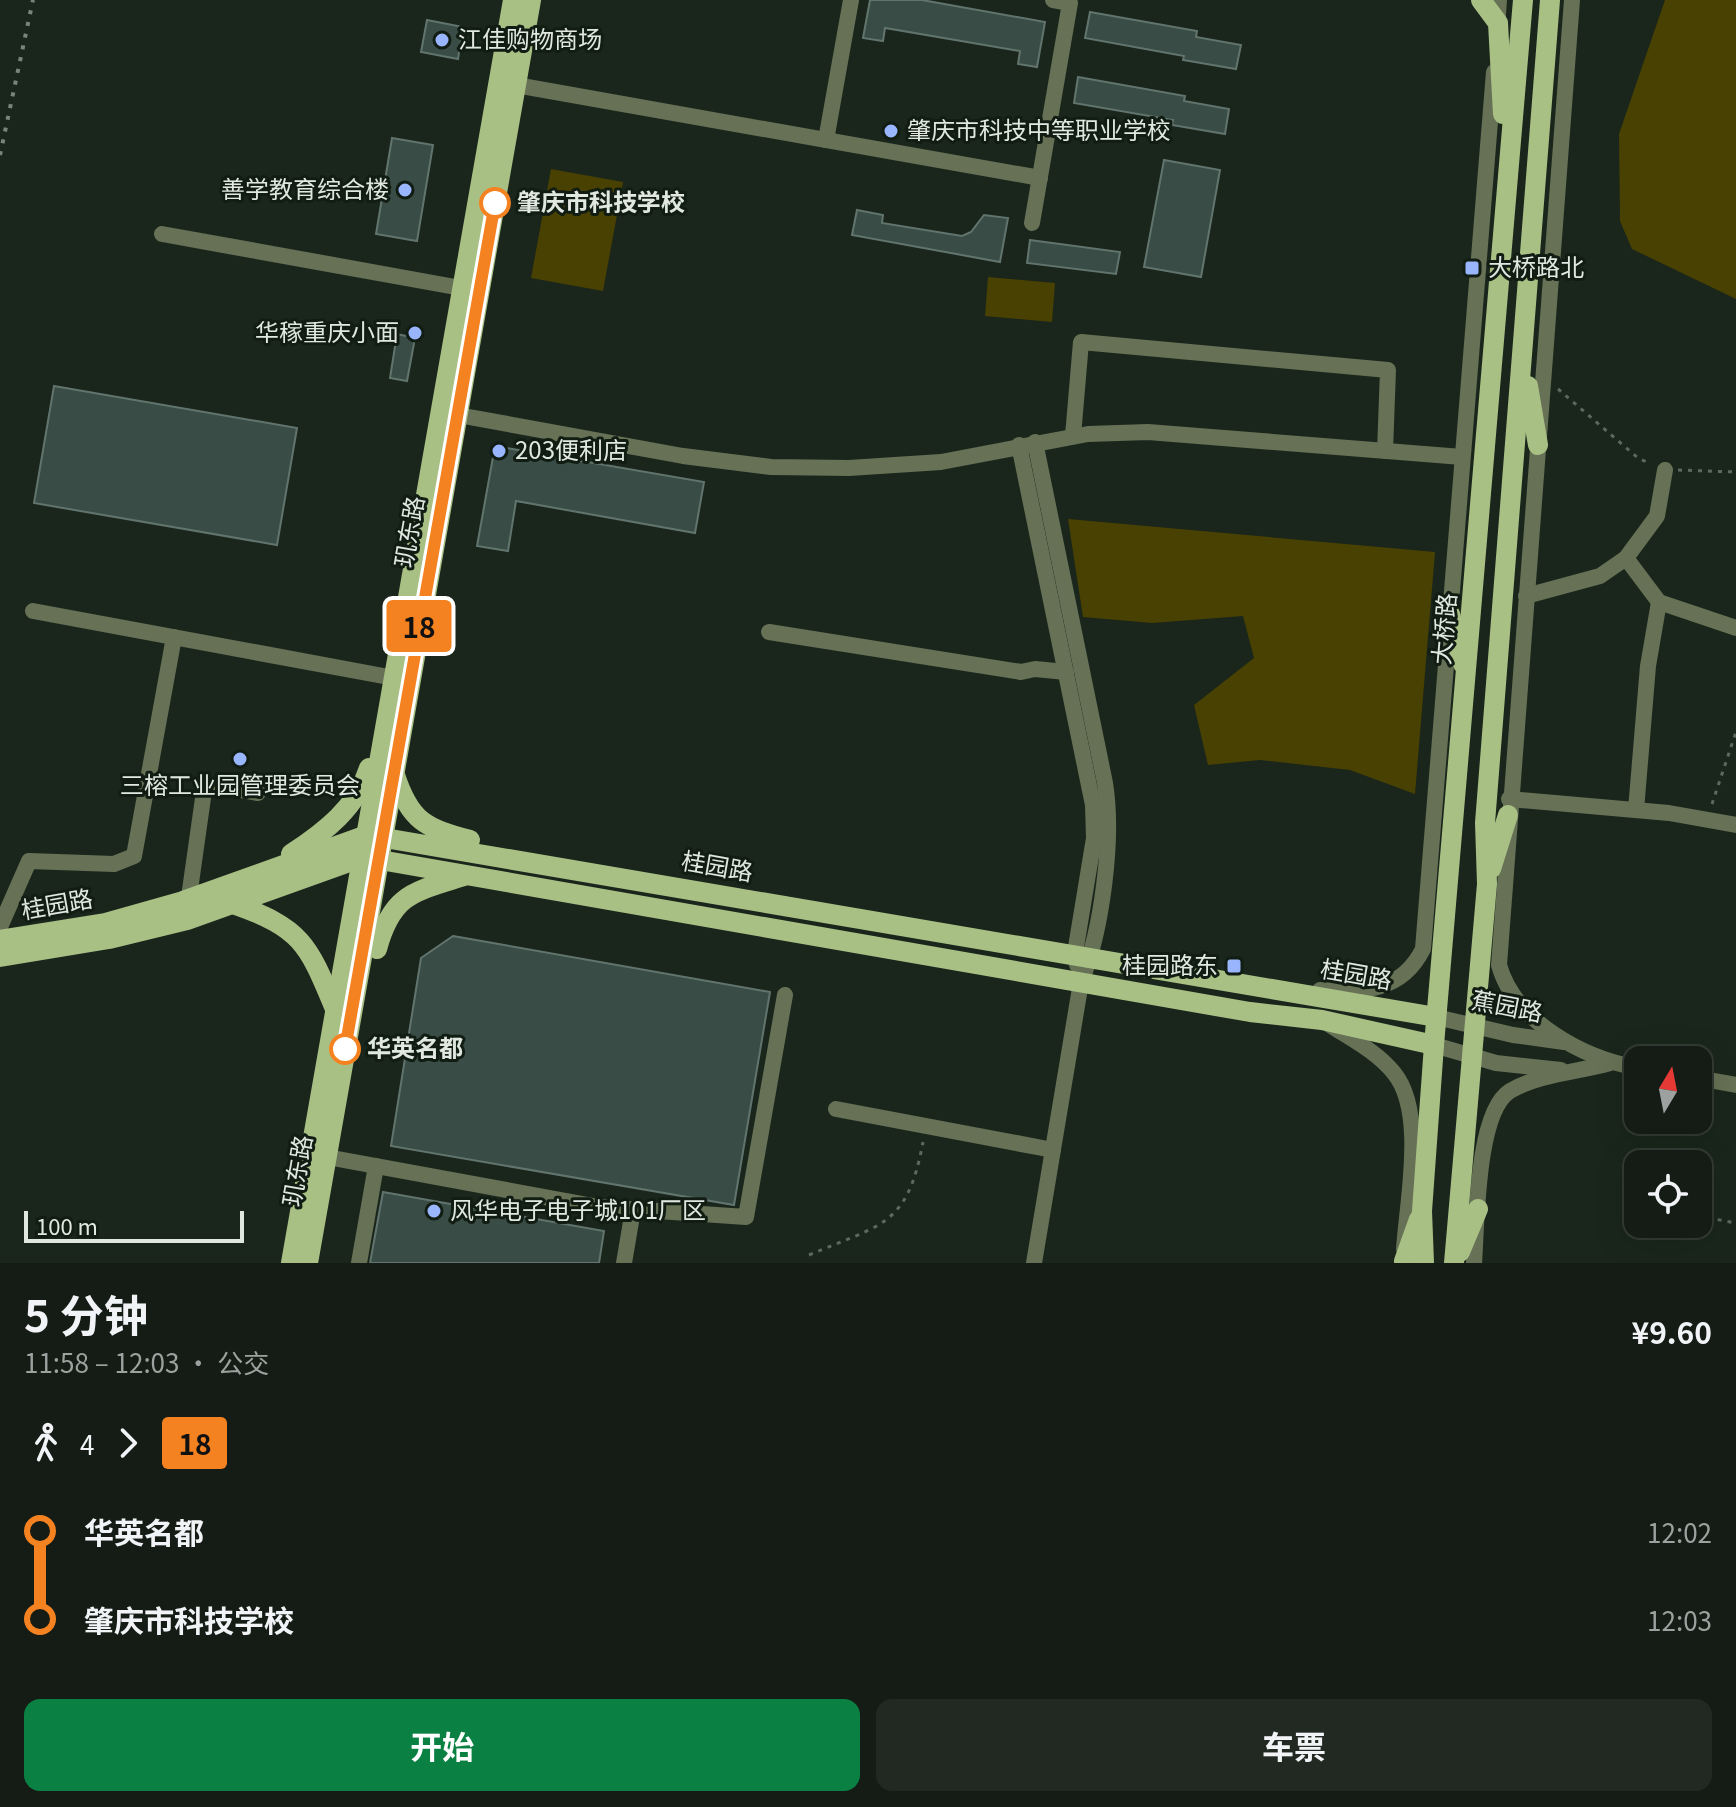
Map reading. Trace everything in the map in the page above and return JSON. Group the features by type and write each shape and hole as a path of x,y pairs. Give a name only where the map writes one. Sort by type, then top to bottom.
{"main road":[{"name":"玑东路","path":"375,836 393,771 402,679 471,289 513,0"},
{"name":"玑东路","path":"471,289 516,85 531,0"},
{"path":"1481,0 1498,23 1509,187"},
{"name":"大桥路","path":"1410,1262 1422,1211 1523,0"},
{"path":"1454,1263 1469,1055 1487,884 1485,823 1550,0"},
{"path":"1523,357 1538,445"},
{"path":"1450,614 1467,679"},
{"name":"玑东路","path":"291,1263 345,1007 375,836 384,736 402,679"},
{"path":"264,872 340,817 363,787 374,753 384,736"},
{"path":"393,771 412,815 438,832 470,840 517,860"},
{"path":"1487,884 1508,807"},
{"name":"桂园路","path":"0,940 187,910 264,872 375,836 1436,1017"},
{"path":"0,957 52,951 187,910 233,904 371,858"},
{"name":"桂园路","path":"371,858 1250,1012 1322,1020 1434,1045"},
{"path":"233,904 279,922 296,935 312,953 345,1007 370,971 384,920 401,901 468,875"},
{"name":"玑东路","path":"308,1263 327,1157 345,1007"},
{"path":"1454,1263 1478,1209"}],"street":[{"path":"826,140 851,0"},
{"path":"1032,223 1070,3 1053,0"},
{"path":"1290,990 1383,988 1416,963 1423,949 1499,0"},
{"path":"1572,0 1508,807 1499,965 1503,981 1515,998 1569,1043 1610,1063 1624,1066"},
{"path":"516,85 1040,178"},
{"path":"162,234 471,289"},
{"path":"1073,436 1081,342 1388,370 1385,451"},
{"path":"449,414 683,456 771,467 849,468 941,462 1073,436 1148,432 1462,457"},
{"path":"1027,444 1066,672 1091,787 1094,821 1081,982 1034,1263"},
{"path":"1027,444 1108,800 1109,838 1083,955"},
{"path":"1526,596 1600,576 1626,558 1657,516 1665,470"},
{"path":"1626,558 1659,602 1736,628"},
{"path":"1636,810 1648,666 1659,602"},
{"path":"33,611 402,679"},
{"path":"769,632 1021,672 1066,672"},
{"path":"0,927 29,861 114,864 134,856 174,637"},
{"path":"187,910 205,784 258,793"},
{"path":"1508,807 1636,810 1736,825"},
{"path":"327,1157 599,1207 746,1217 785,995"},
{"name":"蕉园路","path":"1436,1017 1569,1043"},
{"path":"1322,1020 1378,1056 1396,1076 1410,1102 1410,1262"},
{"path":"1434,1045 1496,1063 1578,1072"},
{"path":"1474,1263 1489,1119 1506,1093 1527,1083 1610,1063"},
{"path":"1712,1081 1736,1085"},
{"path":"836,1109 1053,1150"},
{"path":"359,1263 376,1166"},
{"path":"624,1263 633,1210"}],"path":[{"path":"1543,376 1638,458 1665,470 1736,472"},
{"path":"1707,820 1736,732"},
{"path":"809,1255 890,1220 901,1209 923,1146 926,1126"},
{"path":"1712,1219 1736,1223"}],"shaded area":[{"path":"1665,0 1736,0 1736,299 1632,249 1620,221 1619,134"},
{"path":"551,169 623,182 603,291 531,278"},
{"path":"988,277 1055,283 1052,322 985,316"},
{"path":"1068,519 1435,552 1415,794 1350,770 1260,760 1208,765 1194,705 1254,658 1243,616 1152,623 1083,617"}],"building":[{"path":"870,0 922,0 1045,22 1037,67 1018,64 1020,51 885,28 883,41 863,38"},
{"path":"1090,12 1197,31 1196,37 1241,45 1236,69 1085,38"},
{"name":"江佳购物商场","path":"427,20 463,27 458,59 421,52"},
{"path":"1078,77 1185,96 1184,101 1229,109 1225,134 1172,125 1173,120 1074,103"},
{"name":"善学教育综合楼","path":"392,138 433,145 417,241 376,234"},
{"path":"1164,160 1220,170 1201,277 1144,267"},
{"path":"857,210 883,215 882,223 962,236 971,232 984,215 1008,218 1000,262 852,235"},
{"path":"1030,240 1120,252 1116,274 1027,263"},
{"path":"397,334 415,338 407,381 390,378"},
{"path":"54,386 297,428 277,545 34,503"},
{"path":"495,446 704,482 695,533 516,501 508,551 477,546"},
{"path":"453,936 770,992 734,1205 391,1146 421,958"},
{"name":"风华电子电子城101厂区","path":"383,1192 604,1231 599,1263 370,1263"}],"railway":[{"path":"0,155 33,0"}],"bus line":[{"name":"18","path":"345,1049 495,203"}],"place":[{"name":"江佳购物商场","path":"442,40"},
{"name":"肇庆市科技中等职业学校","path":"891,131"},
{"name":"善学教育综合楼","path":"405,190"},
{"name":"肇庆市科技学校","path":"495,203"},
{"name":"大桥路北","path":"1472,268"},
{"name":"华稼重庆小面","path":"415,333"},
{"name":"203便利店","path":"499,451"},
{"name":"三榕工业园管理委员会","path":"240,759"},
{"name":"桂园路东","path":"1234,966"},
{"name":"华英名都","path":"345,1049"},
{"name":"风华电子电子城101厂区","path":"434,1211"}]}
